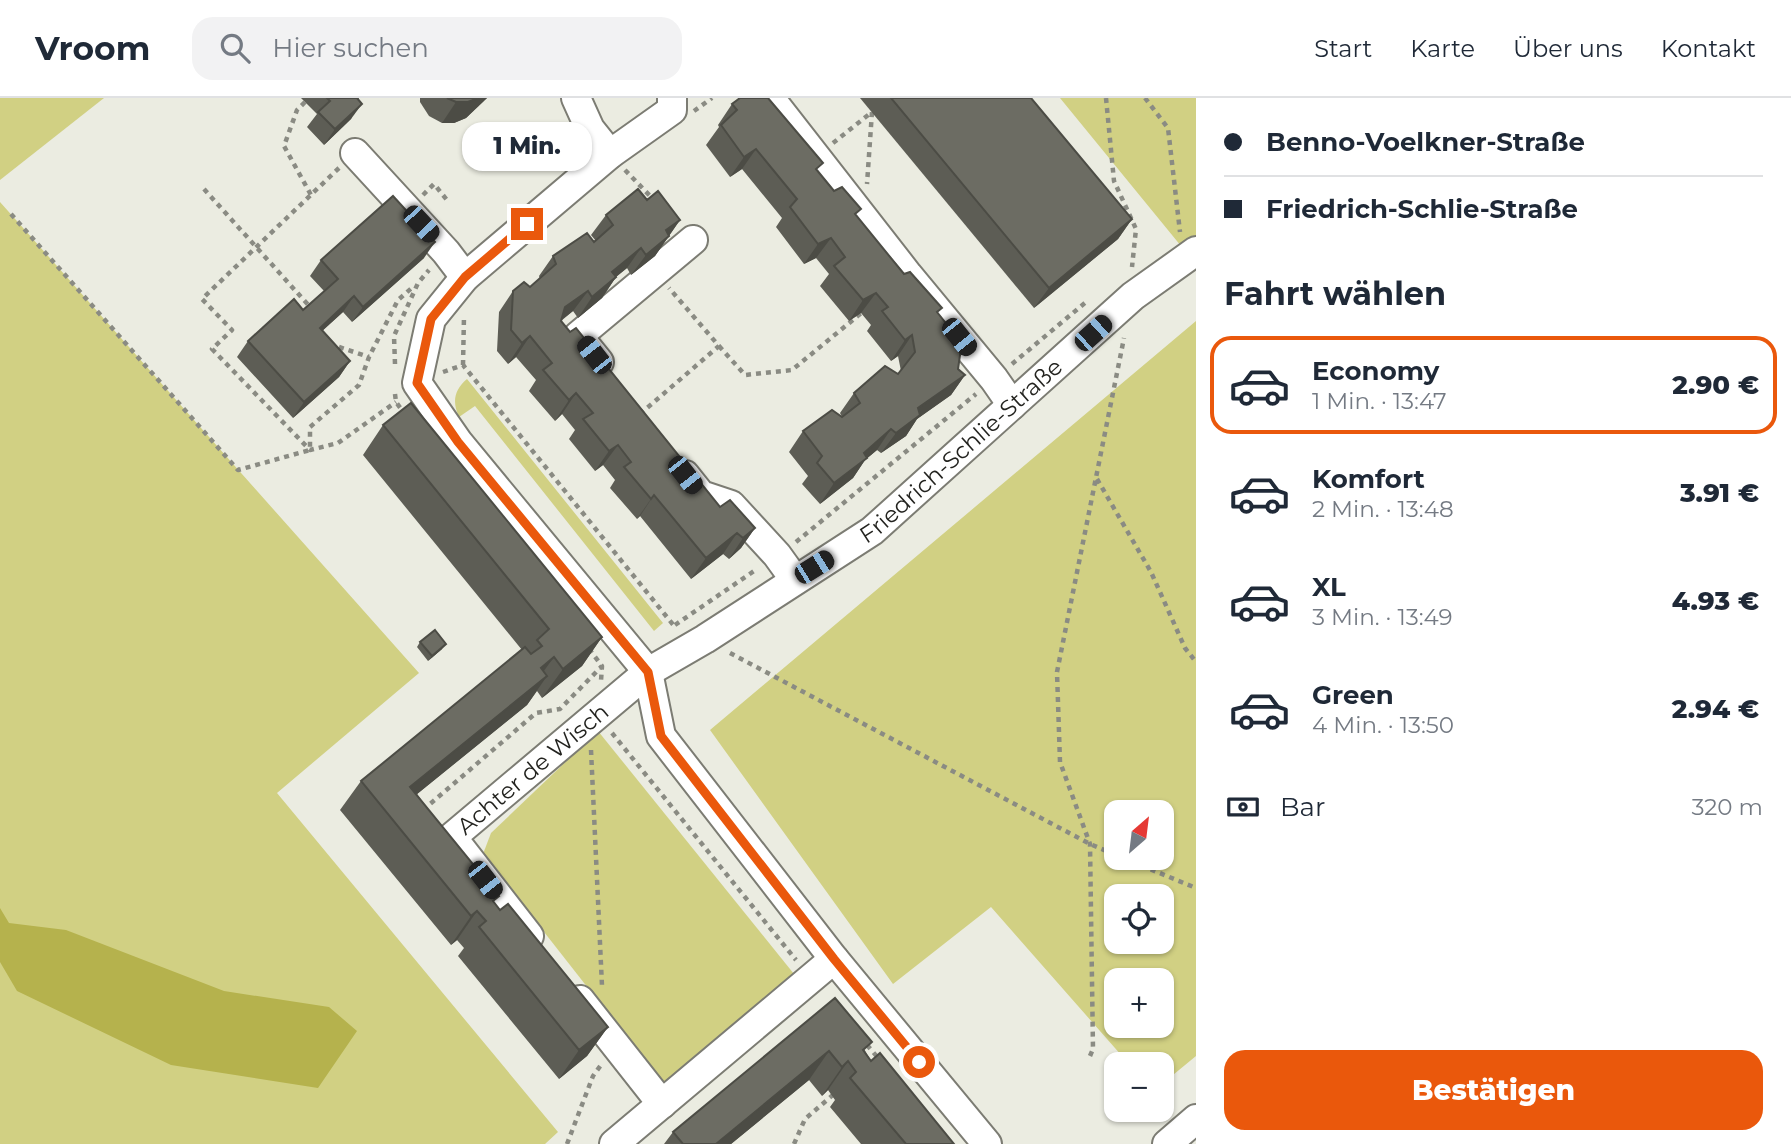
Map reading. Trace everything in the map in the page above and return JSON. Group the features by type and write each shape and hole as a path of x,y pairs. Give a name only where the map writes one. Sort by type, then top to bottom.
{"street":[{"path":"576,98 590,129 610,154"},
{"path":"671,98 671,110 610,154 465,277 431,319 417,383 458,442 641,663 661,736 834,959 987,1144"},
{"path":"771,98 1012,405"},
{"path":"355,153 446,252 465,277"},
{"path":"616,385 578,335 693,240"},
{"name":"Friedrich-Schlie-Straße","path":"641,663 795,580 872,531 1012,405 1128,283 1191,255"},
{"path":"670,455 701,495 731,505 777,555 795,580"},
{"name":"Achter de Wisch","path":"641,663 452,837 662,1104"},
{"path":"614,1144 834,959"},
{"path":"1167,1144 1196,1119"}],"path":[{"path":"1106,98 1114,181 1136,229 1128,283"},
{"path":"1145,98 1168,128 1181,246 1191,255"},
{"path":"305,102 297,110 284,146 311,195"},
{"path":"817,157 872,112 865,220"},
{"path":"310,450 212,349 232,330 202,299 355,153"},
{"path":"610,154 656,202"},
{"path":"204,189 311,309"},
{"path":"11,214 238,470 338,443 396,402"},
{"path":"1132,264 1145,259"},
{"path":"1128,283 1132,264"},
{"path":"655,272 745,375 792,370 866,309"},
{"path":"310,450 310,427 359,385 369,357 398,300 418,283"},
{"path":"641,663 690,638 777,555 813,529 1096,294"},
{"path":"1090,1056 1093,1049 1090,844 1060,762 1057,672 1125,335"},
{"path":"639,415 719,346"},
{"path":"339,347 369,357"},
{"path":"417,383 463,365 690,638 1104,850"},
{"path":"1096,478 1152,572 1185,648 1196,662"},
{"path":"413,818 536,713 560,709 602,666"},
{"path":"586,1008 602,995 590,751 595,742"},
{"path":"1152,870 1196,888"},
{"path":"567,1144 593,1076 614,1044"},
{"path":"867,1065 877,1057"},
{"path":"794,1144 806,1119 839,1090"}],"shaded area":[{"path":"0,98 104,98 0,180"},
{"path":"1060,98 1196,98 1196,267 1181,246"},
{"path":"0,202 419,673 277,793 558,1132 545,1144 0,1144"},
{"path":"1196,321 1196,1056 1174,1074 1174,1052 1118,1052 1106,1038 1174,1038 1174,968 1104,968 1104,1036 991,907 893,984 710,730"},
{"path":"467,379 663,623 654,631 475,406 459,417 455,406 456,396 459,387"},
{"path":"598,731 794,974 664,1085 483,854 491,833"},
{"path":"0,908 9,923 66,930 224,991 329,1007 357,1031 318,1088 171,1065 17,991 0,962"}],"building":[{"path":"327,98 357,98 362,104 335,129 318,112 330,101"},
{"path":"447,98 478,98 468,102 456,102"},
{"path":"740,98 768,98 823,163 816,169 834,191 842,187 861,209 855,214 904,274 910,272 942,308 937,312 949,327 954,323 969,341 961,348 958,369 965,375 918,408 920,415 896,433 891,429 864,453 867,458 834,483 817,463 822,456 803,431 832,410 842,417 860,403 854,393 885,366 898,374 915,352 912,335 905,340 882,311 888,307 876,293 863,300 834,266 845,257 831,238 818,244 790,207 797,199 756,149 744,157 721,125 737,110 732,104"},
{"path":"891,98 1031,98 1132,219 1049,288"},
{"path":"638,189 647,200 658,191 680,220 666,230 669,236 646,255 641,248 612,272 616,277 592,297 588,291 565,307 561,321 570,332 576,328 720,507 730,500 755,528 743,538 737,533 706,558 654,495 651,499 624,467 631,462 618,445 609,451 583,419 593,413 576,393 569,400 543,370 552,363 530,336 522,343 511,330 513,291 524,282 530,287 556,264 553,256 587,233 594,242 613,225 606,215"},
{"path":"393,196 435,242 363,307 354,296 320,328 350,361 304,402 248,341 294,299 303,310 338,279 321,260"},
{"path":"411,403 602,637 563,669 554,657 541,668 547,676 410,787 499,896 493,901 500,910 508,904 608,1027 579,1050 479,927 486,921 477,911 471,916 361,781 525,647 531,654 542,646 537,640 549,629 383,425"},
{"path":"435,630 446,644 432,656 420,642"},
{"path":"835,998 872,1042 863,1050 871,1061 880,1053 954,1144 906,1144 850,1078 856,1072 848,1061 842,1067 829,1051 716,1144 683,1144 673,1132"}],"route":[{"path":"527,224 465,277 431,319 417,383 458,442 648,672 661,736 834,959 919,1062"}]}
